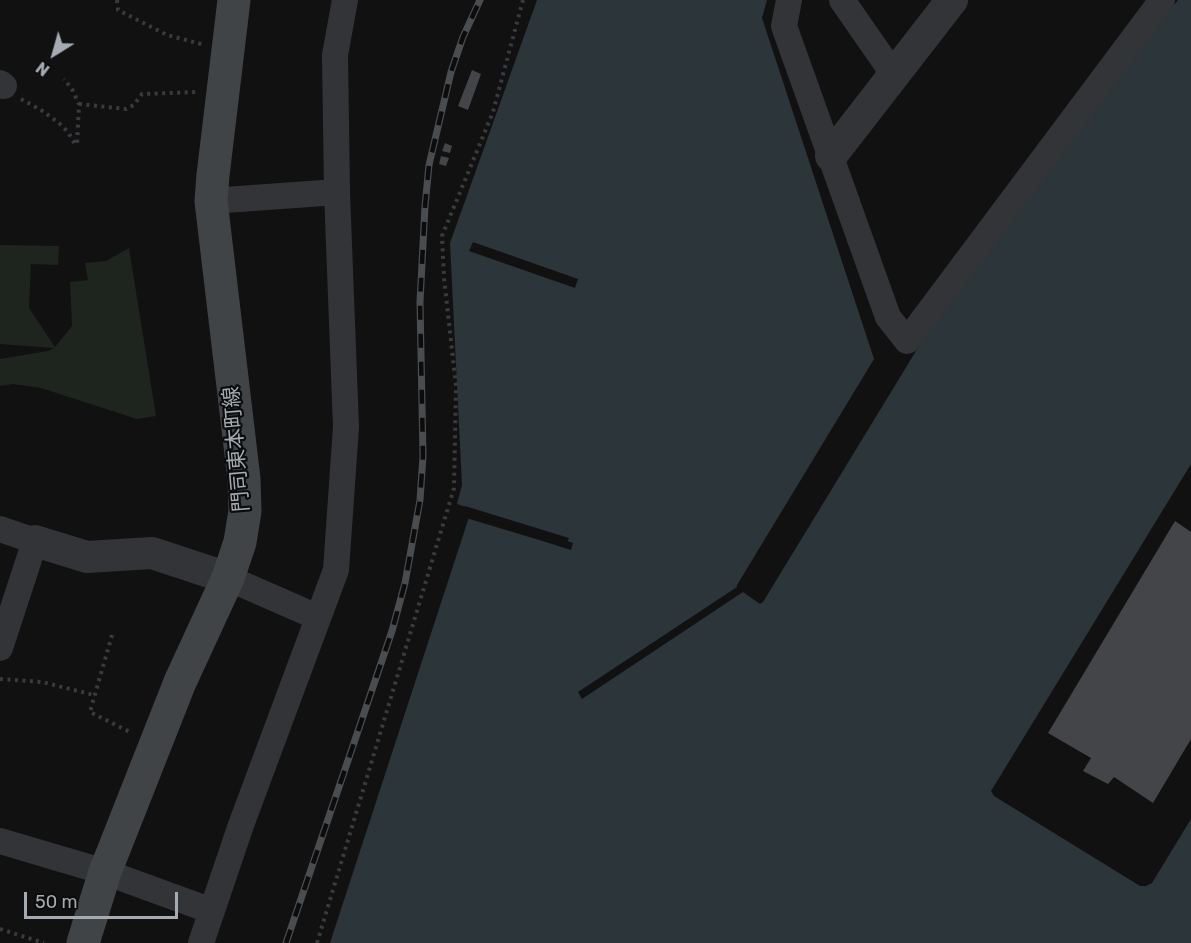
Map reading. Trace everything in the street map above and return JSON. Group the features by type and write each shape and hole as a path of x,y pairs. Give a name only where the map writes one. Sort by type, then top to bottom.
{"main road":[{"name":"門司東本町線","path":"83,943 105,872 180,682 228,578 240,542 245,511 244,479 211,201 234,0"}],"street":[{"path":"201,943 241,825 336,570 346,427 337,192 335,55 345,0"},
{"path":"789,0 784,26 888,317 907,341 1162,0"},
{"path":"842,0 894,75"},
{"path":"831,156 952,0"},
{"path":"211,201 337,192"},
{"path":"0,529 87,557 152,553 228,578 318,617"},
{"path":"0,648 35,541"},
{"path":"0,841 105,872 212,912"}],"path":[{"path":"117,0 118,10 167,35 210,47"},
{"path":"317,943 454,488 456,386 444,278 442,236 493,112 522,0"},
{"path":"2,84 0,90 30,104 59,123 77,144 78,104 72,89 64,79"},
{"path":"78,104 126,109 134,105 141,94 204,92"},
{"path":"112,635 90,712 139,736"},
{"path":"0,679 42,682 94,695"},
{"path":"0,929 44,943"}],"shaded area":[{"path":"537,0 767,0 762,18 874,359 737,587 578,692 582,699 743,592 760,604 763,602 966,269 1178,0 1191,0 1191,464 991,791 994,796 1140,886 1152,883 1191,819 1191,943 330,943 469,517 571,550 573,543 457,504 462,485 450,243"},
{"path":"0,245 59,246 58,265 31,264 29,308 55,347 72,326 70,282 88,280 85,263 106,261 129,248 156,416 137,419 41,388 13,384 0,386 0,359 54,348 0,344"}],"pier":[{"path":"473,242 578,279 575,288 469,251"},
{"path":"465,506 569,538 567,544 464,510"},
{"path":"467,515 566,546 566,548 466,518"}],"building":[{"path":"472,70 481,74 468,110 458,106"},
{"path":"445,143 452,146 450,153 442,151"},
{"path":"441,156 449,158 446,166 439,164"},
{"path":"1175,521 1191,532 1191,739 1153,803 1114,777 1108,784 1083,771 1091,758 1048,733"}],"railway":[{"path":"286,943 392,631 405,583 420,500 423,456 420,302 429,165 451,72 463,37 480,0"}]}
